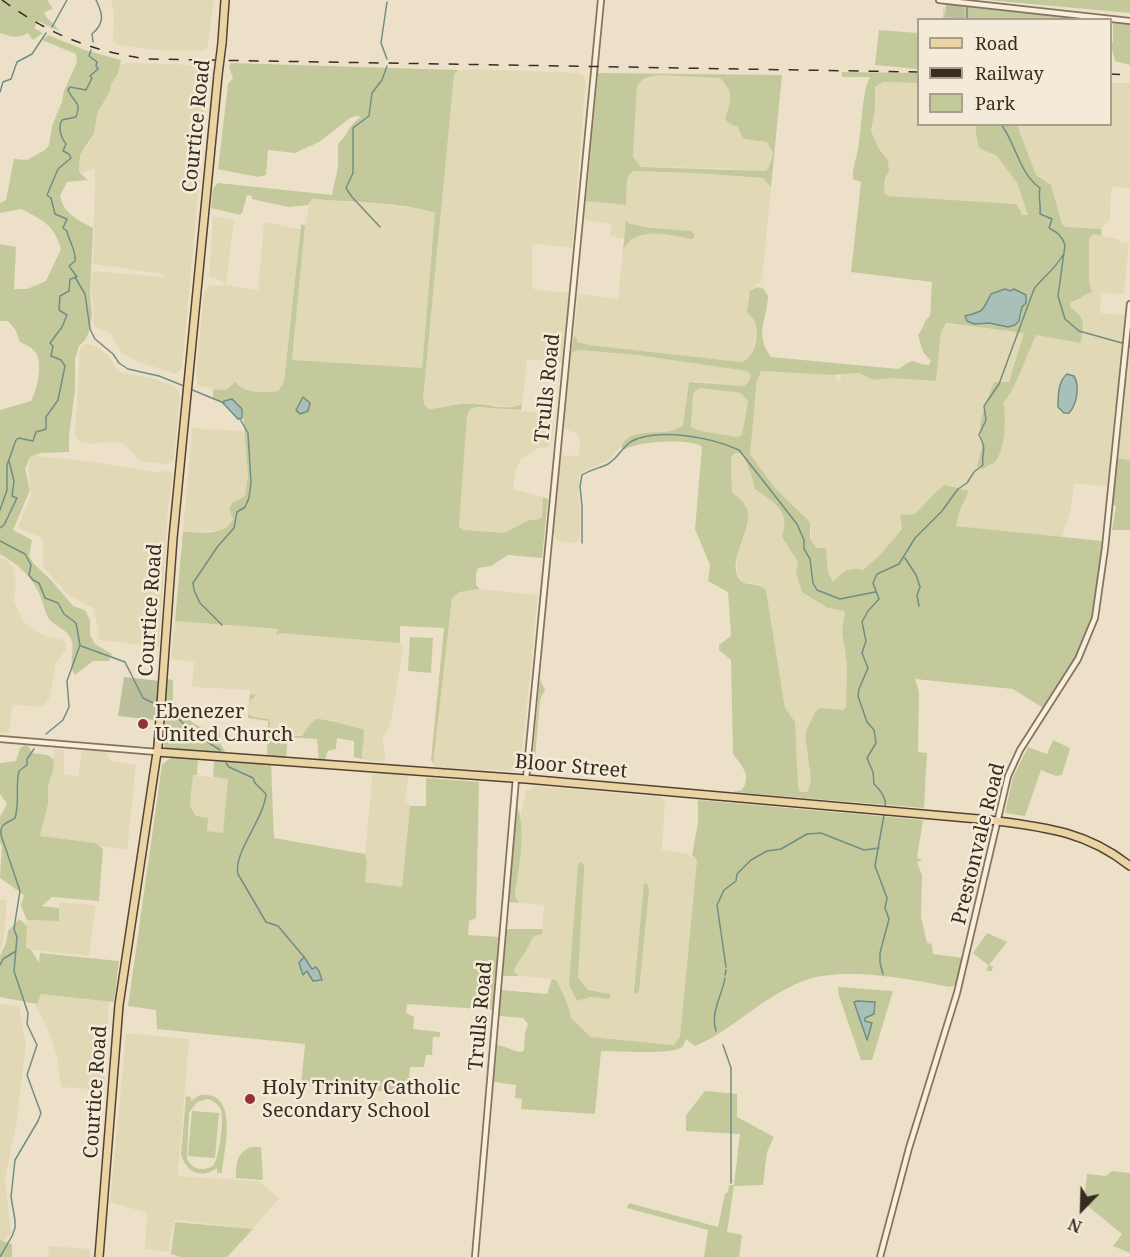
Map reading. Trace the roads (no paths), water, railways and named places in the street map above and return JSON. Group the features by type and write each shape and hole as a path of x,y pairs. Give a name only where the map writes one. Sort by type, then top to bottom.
{"main road":[{"name":"Courtice Road","path":"99,1257 119,1005 157,752 174,526 225,0"},
{"name":"Bloor Street","path":"157,752 516,778 996,821 1051,828 1079,836 1106,849 1130,866"}],"street":[{"name":"Trulls Road","path":"526,779 601,0"},
{"path":"939,0 1103,18"},
{"path":"1112,19 1130,21"},
{"name":"Prestonvale Road","path":"880,1257 909,1148 957,993 996,821 1013,763 1078,660 1095,618 1109,516 1130,304"},
{"name":"Bloor Street","path":"0,740 157,752"},
{"name":"Trulls Road","path":"475,1257 516,778"}],"water":[{"path":"1005,289 1010,291 1014,289 1026,295 1026,303 1015,325 1008,327 989,323 974,324 967,321 965,316 982,310 991,294"},
{"path":"1067,374 1074,376 1077,390 1072,409 1069,413 1064,413 1058,407 1058,394 1060,385"},
{"path":"303,397 310,403 308,411 300,414 296,410"},
{"path":"232,399 242,409 242,418 238,419 223,403"},
{"path":"304,957 312,969 316,967 322,980 313,981 307,971 303,975 299,963"},
{"path":"854,1002 875,1002 874,1014 865,1018 865,1021 872,1023 867,1040"}],"waterway":[{"path":"52,27 67,0"},
{"path":"93,42 92,34 101,22 96,0"},
{"path":"387,2 381,43 387,59"},
{"path":"967,6 967,18"},
{"path":"0,92 3,82 11,79 17,62 32,54 46,33"},
{"path":"91,50 89,56 97,62 98,69 90,76 92,78 86,90 70,87 68,90 78,105 78,112 76,117 62,120 60,127 61,136 66,144 63,151 71,158 58,169 47,195 51,198 55,214 67,219 63,228 67,231 75,257 75,261 69,266 85,294 90,329 95,339 128,369 159,376 184,386"},
{"path":"380,227 346,188 353,173 353,128 369,116 372,93 382,80 387,66"},
{"path":"1002,126 1022,166 1040,188 1040,214 1052,219 1049,228 1059,235 1065,245 1058,296 1065,319 1079,331 1122,343"},
{"path":"885,809 884,798 874,784 873,772 867,758 876,743 874,730 867,722 858,696 868,668 862,653 866,641 862,622 879,599 873,583 877,574 899,564 915,538 942,511 958,489 967,483 974,472 983,465 984,448 979,435 986,420 984,406 999,384 1034,289 1063,255"},
{"path":"0,510 7,490 7,465 16,440 19,438 33,441 36,432 46,429 46,417 58,400 65,366 61,360 51,356 53,346 50,343 62,327 67,315 59,310 60,296 69,291 70,279 74,278"},
{"path":"190,389 224,403"},
{"path":"222,625 200,603 193,583 218,546 234,528 237,512 245,507 249,498 251,482 248,433 240,419"},
{"path":"582,543 580,486 582,475 608,464 629,443 643,437 671,435 701,438 739,450 797,524 804,540 804,549 810,559 813,583 817,590 840,599 875,592"},
{"path":"0,528 4,525 17,498 12,496 14,481 9,461"},
{"path":"0,541 25,554 31,565 29,575 39,583 45,598 58,603 64,614 76,623 80,645 67,681 69,707 63,720 46,734"},
{"path":"905,558 916,575 920,587 917,595 919,606"},
{"path":"81,646 125,662 143,698 153,703"},
{"path":"170,709 188,729 220,750"},
{"path":"0,1257 15,1228 11,1197 15,1160 41,1113 27,1075 37,1045 27,1024 28,1013 14,971 17,937 14,929 20,891 1,835 3,826 15,818 19,771 27,765 27,759 34,749"},
{"path":"226,763 229,767 253,778 266,794 260,814 240,856 238,874 266,922 278,926 304,957"},
{"path":"883,974 880,953 889,919 885,908 887,898 875,866 884,815"},
{"path":"726,967 717,905 724,890 736,881 737,874 751,860 767,851 781,849 807,834 821,833 864,850 879,848"},
{"path":"0,965 3,959 16,951"},
{"path":"725,975 726,970"},
{"path":"716,1031 715,1011 725,978"},
{"path":"723,1045 731,1068 731,1183"}],"railway":[{"path":"2,0 54,32 88,46 147,59 917,72"},
{"path":"1112,74 1130,75"}],"place":[{"name":"Ebenezer United Church","path":"143,724"},
{"name":"Holy Trinity Catholic Secondary School","path":"250,1099"}]}
